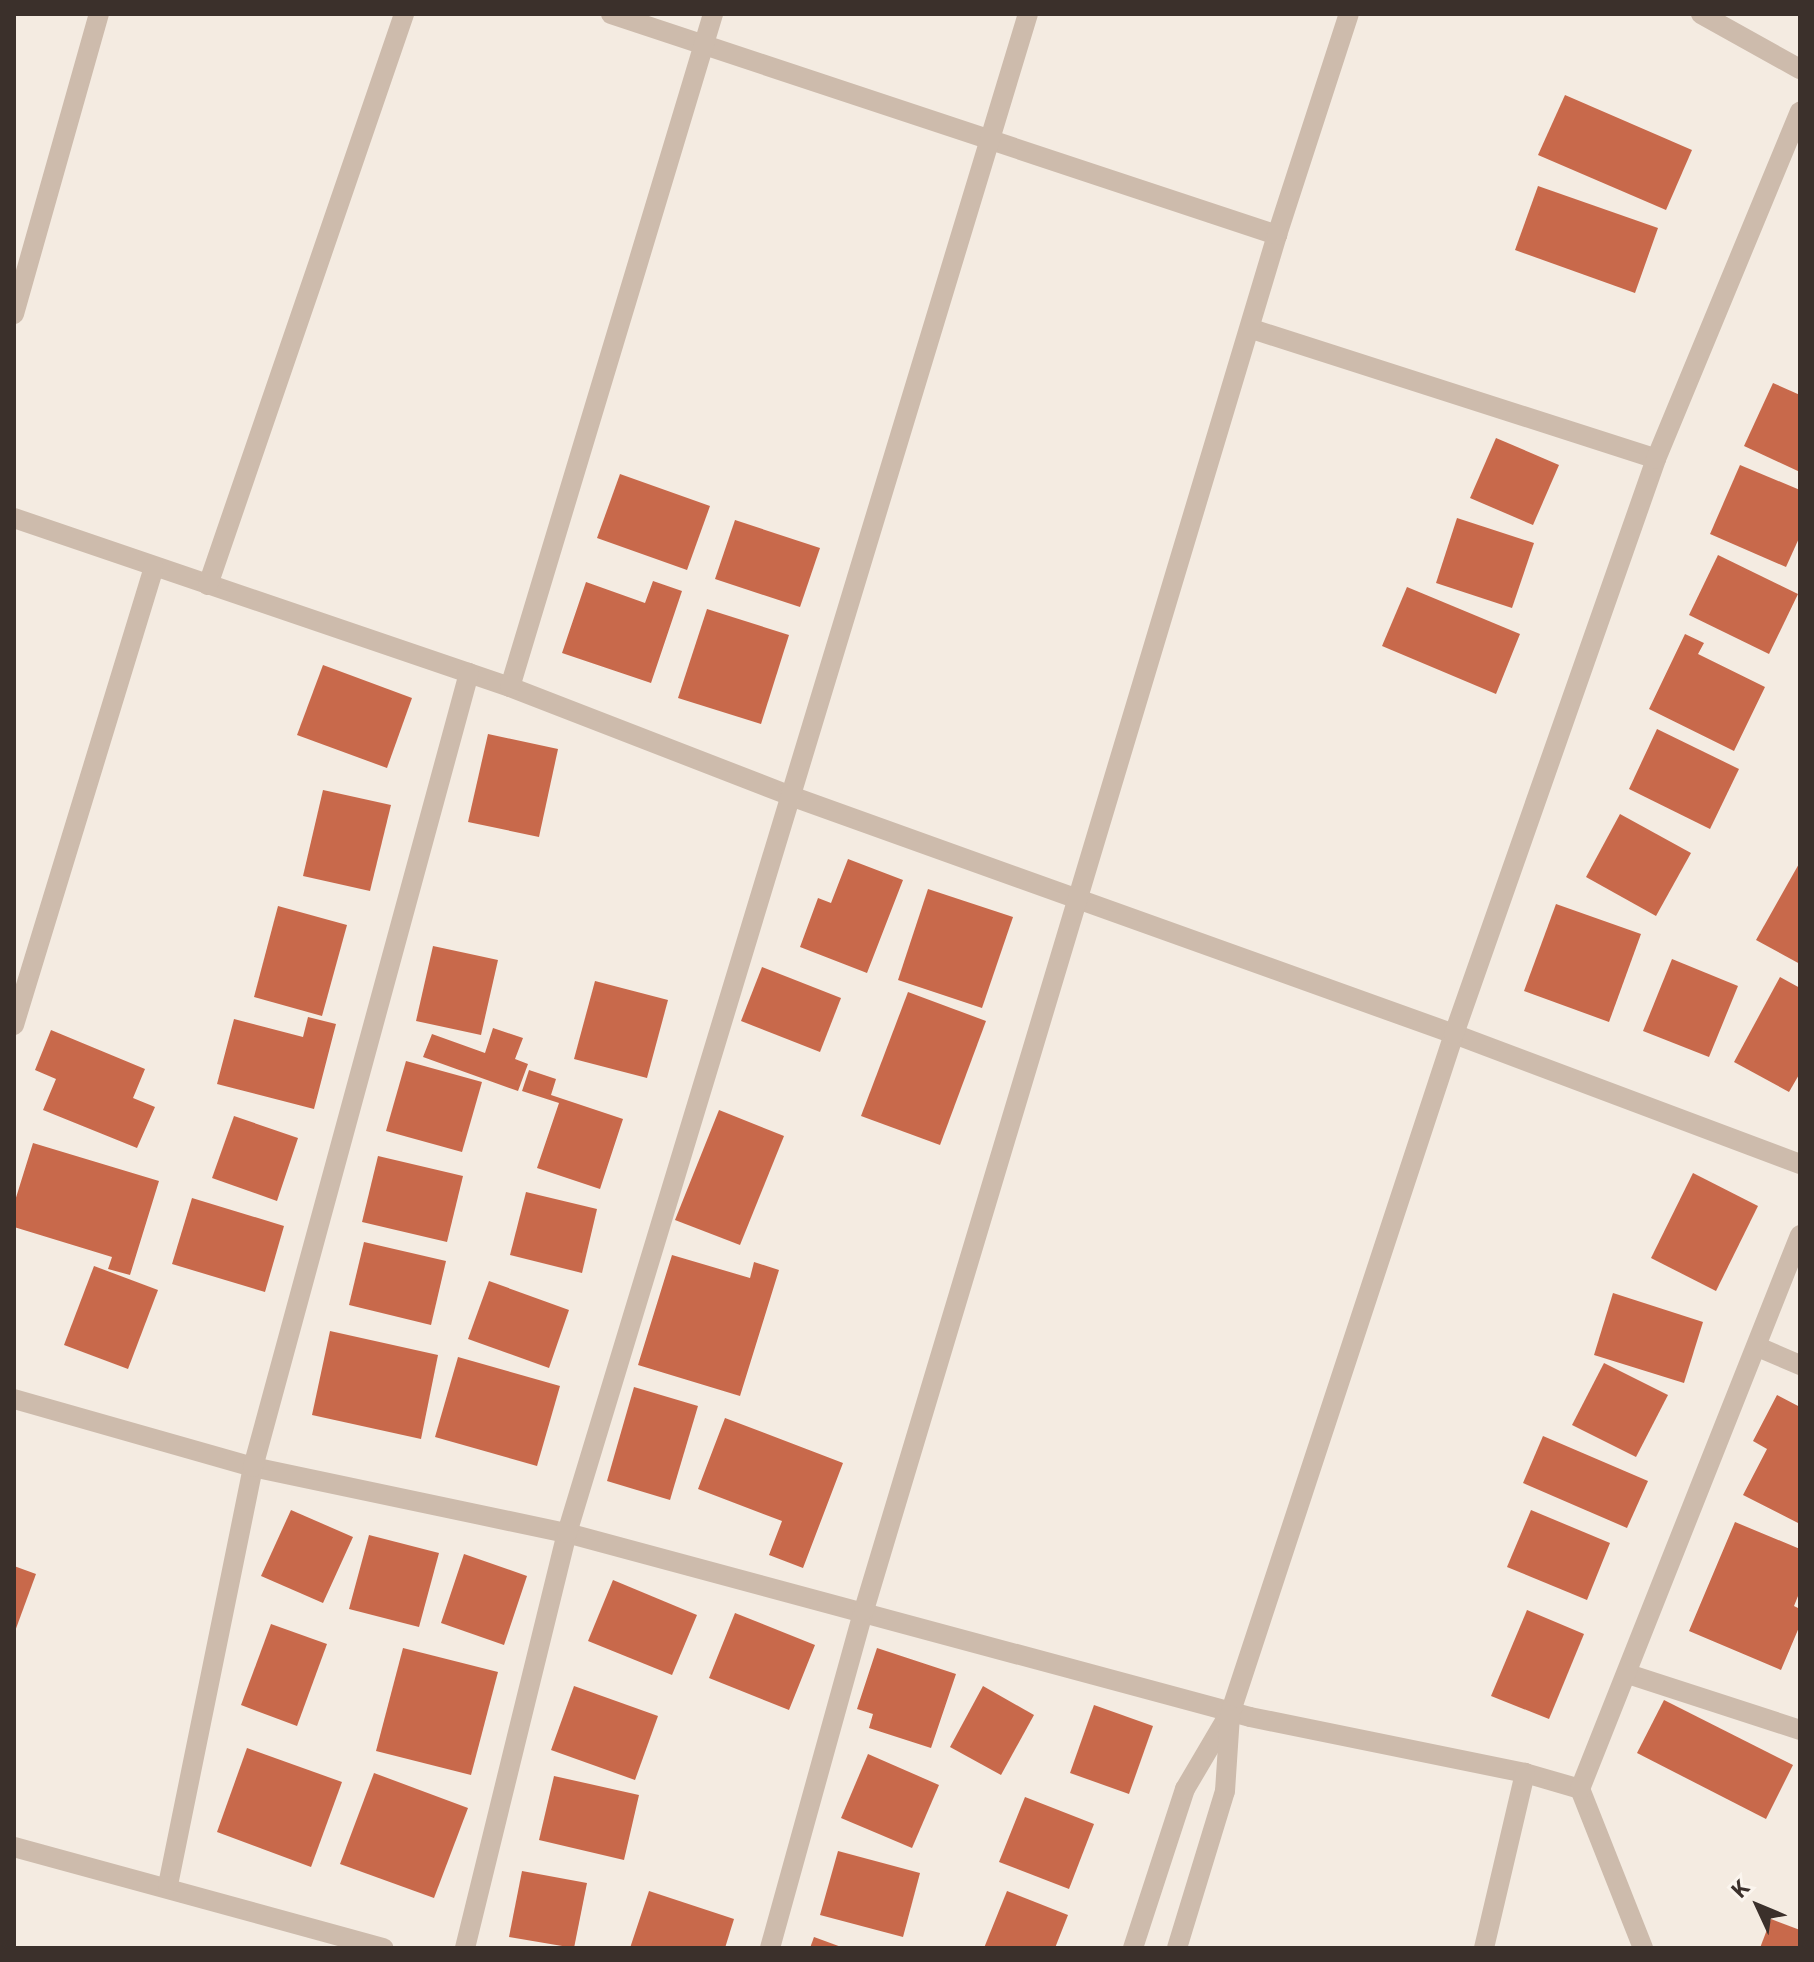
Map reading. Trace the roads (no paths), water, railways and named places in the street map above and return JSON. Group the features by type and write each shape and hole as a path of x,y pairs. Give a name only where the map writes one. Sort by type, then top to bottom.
{"street":[{"path":"14,314 99,14"},
{"path":"208,585 404,14"},
{"path":"611,14 992,137 1277,235"},
{"path":"510,687 713,14"},
{"path":"465,1948 567,1533 788,795 1028,14"},
{"path":"770,1948 864,1610 1080,902 1252,329 1277,235 1349,14"},
{"path":"1701,14 1800,69"},
{"path":"1133,1948 1185,1789 1231,1711 1454,1034 1656,459 1800,112"},
{"path":"1252,329 1656,459"},
{"path":"14,518 510,687 788,795 1454,1034 1800,1164"},
{"path":"14,1025 154,568"},
{"path":"168,1885 253,1467 469,673"},
{"path":"1643,1948 1580,1789 1800,1235"},
{"path":"1758,1347 1800,1365"},
{"path":"14,1399 253,1467 567,1533 864,1610 1231,1711 1525,1773 1580,1789"},
{"path":"1628,1674 1800,1730"},
{"path":"1177,1948 1225,1791 1231,1711"},
{"path":"1484,1948 1525,1773"},
{"path":"14,1847 168,1885 383,1948"}]}
